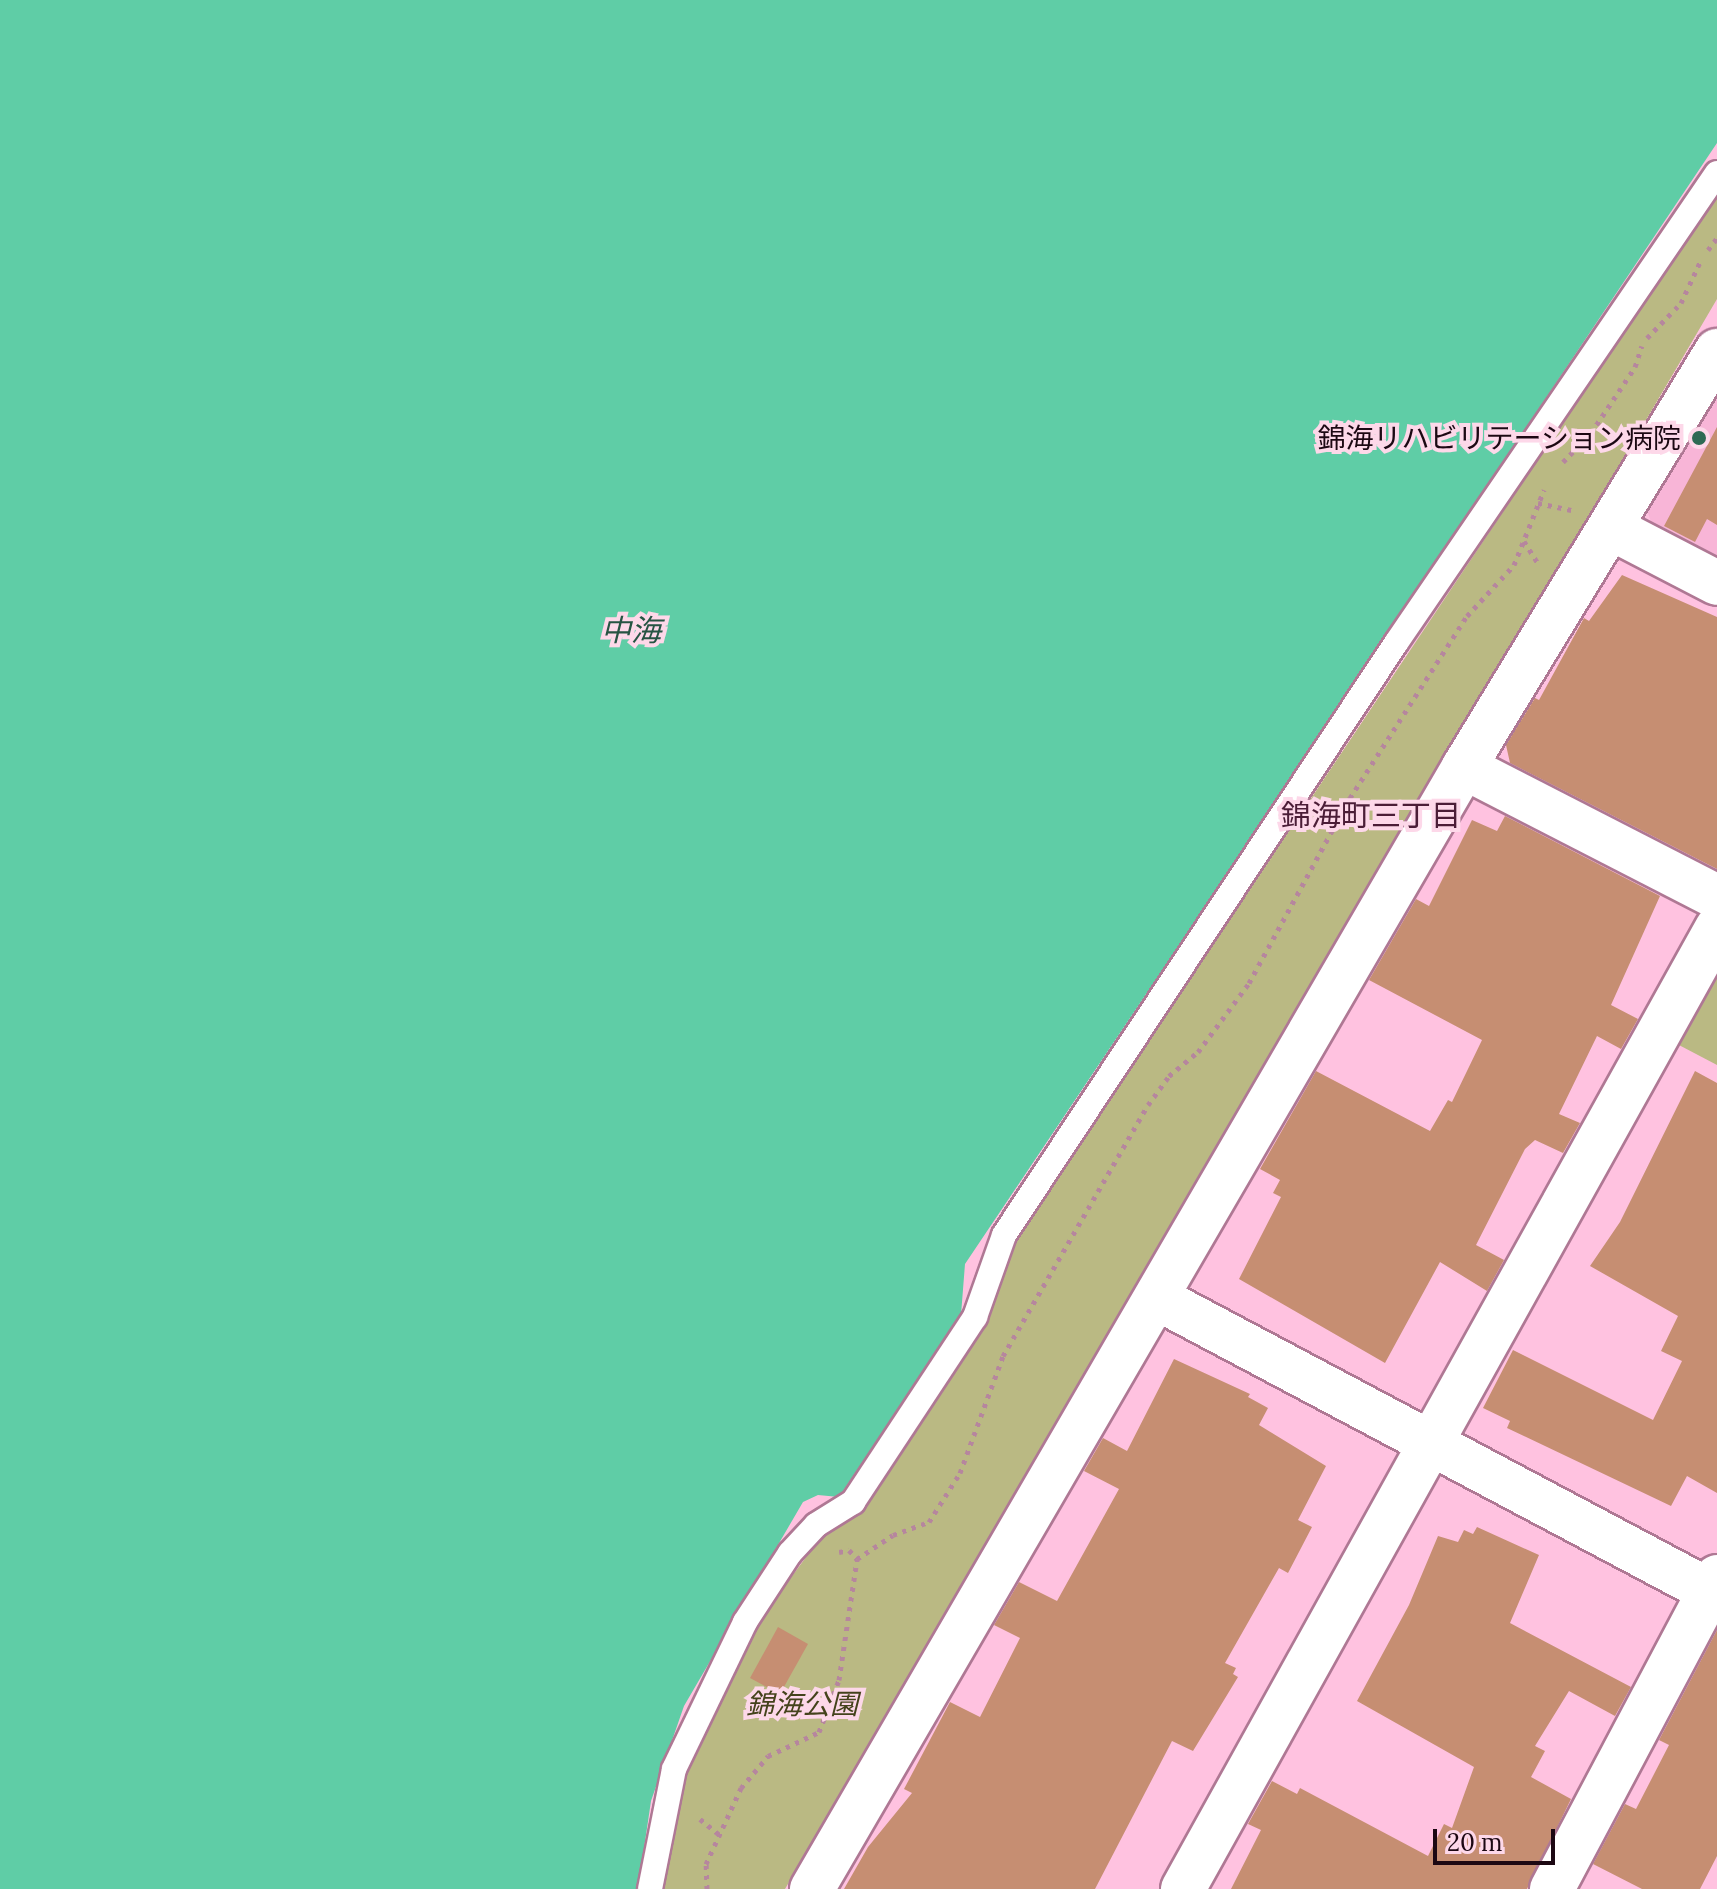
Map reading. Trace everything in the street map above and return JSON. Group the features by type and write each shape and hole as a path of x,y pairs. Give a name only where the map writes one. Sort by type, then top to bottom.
{"street":[{"path":"812,1889 1464,767 1717,351"},
{"path":"1611,528 1717,583"},
{"path":"1464,767 1717,897"},
{"path":"1183,1889 1433,1446 1717,928"},
{"path":"1157,1298 1433,1446 1715,1588 1552,1889"}],"lane":[{"path":"650,1889 674,1769 745,1622 799,1544 823,1519 853,1502 975,1317 1004,1235 1396,643 1717,173"}],"path":[{"path":"1553,472 1591,433 1635,367 1643,343 1681,303 1717,238"},
{"path":"707,1889 706,1864 741,1788 768,1756 819,1732 839,1680 857,1559 893,1535 929,1522 960,1473 1003,1356 1148,1105 1169,1076 1198,1052 1249,983 1350,798 1467,616 1514,565 1548,482"},
{"path":"828,1563 843,1550 857,1559"},
{"path":"699,1815 701,1824 720,1835"}],"shaded area":[{"name":"錦海リハビリテーション病院","path":"1717,375 1717,564 1654,531 1644,501"}],"green space":[{"name":"錦海公園","path":"1717,192 1717,299 785,1889 664,1889 670,1830 687,1767 723,1686 772,1603 821,1537 865,1507 986,1321 1018,1236"},
{"path":"1717,971 1717,1065 1677,1044"}],"water":[{"name":"中海","path":"0,0 1717,0 1717,143 965,1264 961,1315 839,1497 818,1495 803,1502 684,1706 651,1801 638,1889 0,1889"}],"building":[{"path":"1717,427 1717,525 1707,519 1695,542 1664,526"},
{"path":"1622,575 1717,617 1717,869 1510,763 1506,745 1535,698 1539,700 1584,618 1589,621"},
{"path":"1505,816 1660,896 1611,1005 1638,1019 1621,1049 1597,1036 1559,1114 1580,1123 1563,1153 1535,1140 1525,1149 1476,1245 1504,1260 1487,1291 1440,1262 1385,1363 1239,1279 1281,1197 1273,1193 1280,1180 1260,1169 1316,1071 1430,1131 1448,1100 1452,1102 1482,1040 1369,980 1416,899 1429,906 1472,820 1497,831"},
{"path":"1695,1071 1717,1083 1717,1493 1687,1476 1671,1506 1507,1428 1510,1421 1483,1408 1513,1350 1653,1420 1682,1361 1661,1351 1678,1316 1590,1266 1620,1222"},
{"path":"1174,1359 1250,1394 1248,1397 1268,1408 1259,1425 1326,1466 1298,1520 1312,1527 1288,1573 1279,1568 1225,1663 1236,1668 1233,1674 1238,1677 1193,1751 1172,1741 1095,1889 844,1889 868,1847 912,1793 904,1789 950,1702 980,1717 1020,1638 994,1625 1019,1582 1057,1601 1119,1489 1084,1471 1103,1438 1127,1451"},
{"path":"1477,1527 1539,1555 1510,1623 1631,1687 1615,1716 1569,1691 1535,1746 1545,1751 1531,1777 1571,1799 1527,1889 1231,1889 1261,1830 1248,1824 1272,1781 1297,1794 1300,1788 1428,1856 1444,1824 1452,1828 1474,1767 1357,1701 1409,1605 1438,1536 1458,1542 1464,1530 1473,1534"},
{"path":"778,1627 808,1644 780,1694 750,1678"},
{"path":"1717,1630 1717,1856 1700,1889 1642,1889 1593,1864 1625,1804 1636,1809 1669,1745 1659,1740"}],"place":[{"name":"錦海リハビリテーション病院","path":"1699,438"}],"district":[{"name":"錦海町三丁目","path":"1371,815"}]}
